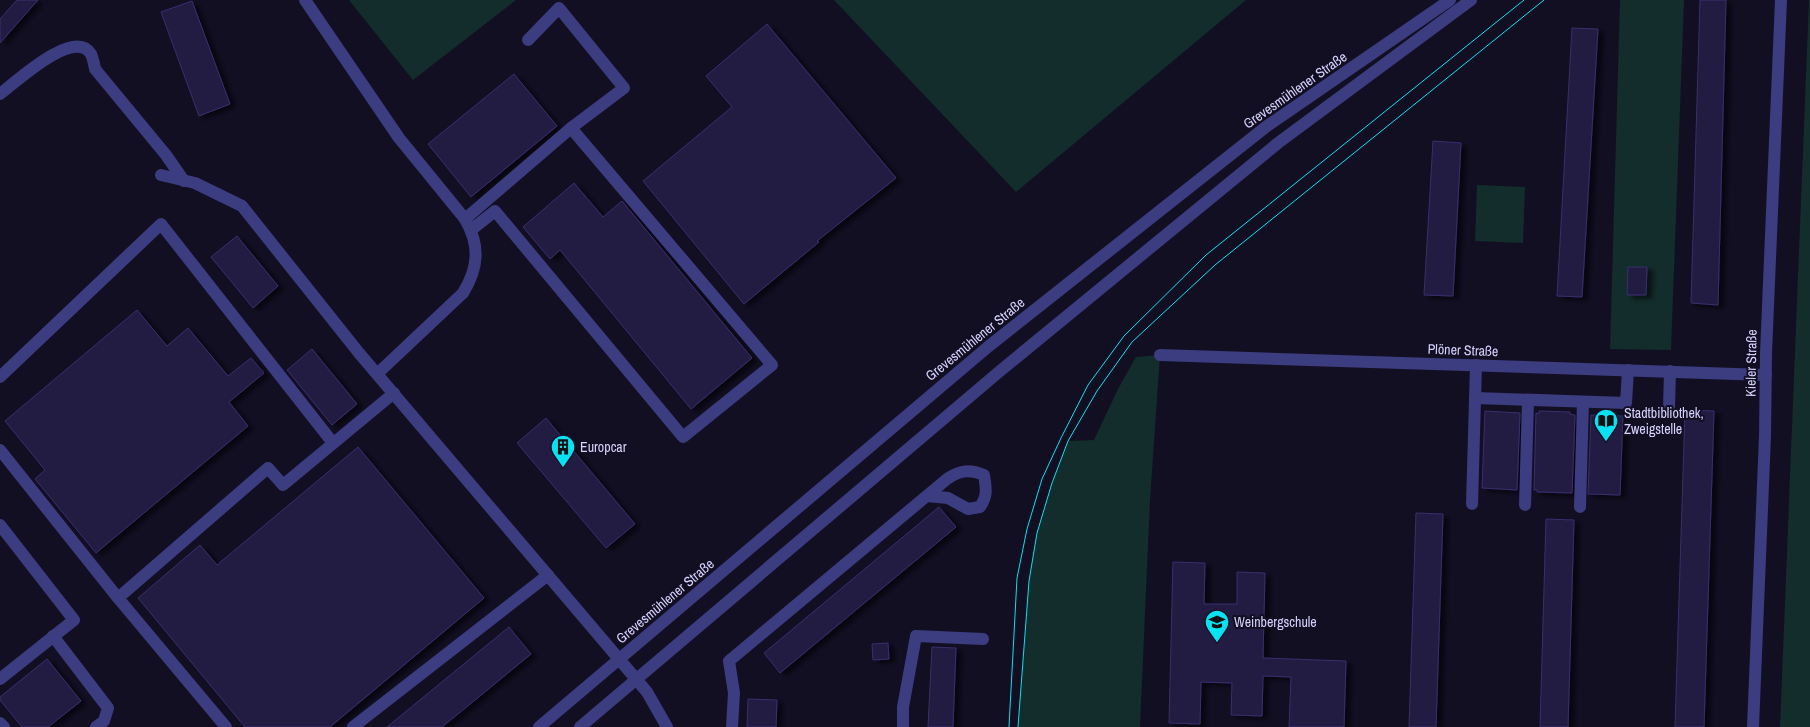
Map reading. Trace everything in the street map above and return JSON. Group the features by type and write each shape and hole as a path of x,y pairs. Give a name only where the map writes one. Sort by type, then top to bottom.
{"street":[{"path":"305,0 399,138 468,224 475,248 476,262 472,279 463,293 377,374"},
{"name":"Grevesmühlener Straße","path":"539,727 989,346 1267,126 1450,0"},
{"path":"580,727 1000,370 1278,142 1471,0"},
{"name":"Kieler Straße","path":"1753,727 1782,0"},
{"path":"468,224 571,128 624,88 559,8 528,40"},
{"path":"0,94 49,56 69,46 84,48 91,53 95,69 184,181"},
{"path":"468,224 495,211 683,437 772,365 571,128"},
{"path":"161,175 195,183 242,206 377,374 647,692 666,727"},
{"path":"0,377 161,224 333,443"},
{"name":"Plöner Straße","path":"1160,355 1766,374"},
{"path":"1472,504 1476,365"},
{"path":"1476,398 1626,403 1628,370"},
{"path":"1669,408 1670,371"},
{"path":"118,598 268,468 283,484 394,394"},
{"path":"1525,506 1528,400"},
{"path":"1580,507 1583,402"},
{"path":"0,450 118,598 226,727"},
{"path":"732,727 734,693 729,661 927,496"},
{"path":"0,525 74,620 0,679"},
{"path":"354,727 548,575"},
{"path":"53,636 108,708 104,721 96,727"},
{"path":"903,727 903,707 916,636 983,638"},
{"path":"0,723 4,727"}],"green space":[{"path":"349,0 516,0 413,80"},
{"path":"834,0 1246,0 1016,192"},
{"path":"1620,0 1684,0 1671,350 1610,349"},
{"path":"1809,0 1810,727 1780,727"},
{"path":"1477,185 1525,187 1523,243 1475,241"},
{"path":"1160,355 1150,500 1140,727 1018,727 1029,581 1037,533 1052,483 1068,441 1094,440 1118,389 1136,357"}],"building":[{"path":"17,0 38,0 0,43 0,19"},
{"path":"1700,0 1726,0 1718,305 1691,303"},
{"path":"192,1 230,104 199,116 161,12"},
{"path":"767,24 896,178 817,241 819,242 744,304 643,181 732,107 706,76"},
{"path":"1572,28 1598,29 1582,297 1557,296"},
{"path":"514,74 557,126 471,197 428,144"},
{"path":"1433,141 1461,143 1453,296 1424,295"},
{"path":"574,183 603,217 622,201 752,358 691,409 560,250 550,259 523,227"},
{"path":"237,236 278,286 253,308 211,257"},
{"path":"1628,267 1647,267 1646,295 1627,295"},
{"path":"137,310 167,346 188,328 228,376 251,358 264,373 229,402 248,426 96,553 35,479 45,470 5,421"},
{"path":"312,349 357,404 332,425 287,370"},
{"path":"1685,410 1714,411 1704,727 1675,727"},
{"path":"1485,411 1520,413 1517,490 1482,488"},
{"path":"1539,411 1570,412 1570,414 1575,415 1572,493 1537,492 1537,490 1534,490 1536,413 1539,414"},
{"path":"1591,415 1623,416 1620,495 1588,494"},
{"name":"Europcar","path":"546,418 635,524 606,548 517,443"},
{"path":"358,447 484,598 330,727 245,727 138,598 200,545 217,565"},
{"path":"939,507 956,527 780,673 764,653"},
{"path":"1416,513 1443,514 1436,727 1409,727"},
{"path":"1546,519 1574,520 1568,727 1540,727"},
{"name":"Weinbergschule","path":"1173,562 1205,563 1204,604 1237,604 1237,572 1265,573 1263,658 1346,661 1344,727 1289,727 1291,677 1263,676 1262,716 1231,715 1232,683 1201,682 1200,724 1169,723"},
{"path":"509,627 531,654 469,705 442,727 387,727"},
{"path":"888,643 889,659 873,660 872,644"},
{"path":"932,647 956,648 953,727 928,727"},
{"path":"47,659 81,701 48,727 22,727 0,700 0,697"},
{"path":"748,699 777,700 776,727 747,727"}],"tram line":[{"path":"1009,727 1017,578 1027,529 1042,479 1088,385 1124,336 1206,255 1524,0"},
{"path":"1018,727 1029,581 1037,533 1052,483 1068,441 1097,391 1132,342 1215,265 1544,0"}],"place":[{"name":"Stadtbibliothek, Zweigstelle","path":"1606,442"},
{"name":"Europcar","path":"563,468"},
{"name":"Weinbergschule","path":"1217,643"}]}
